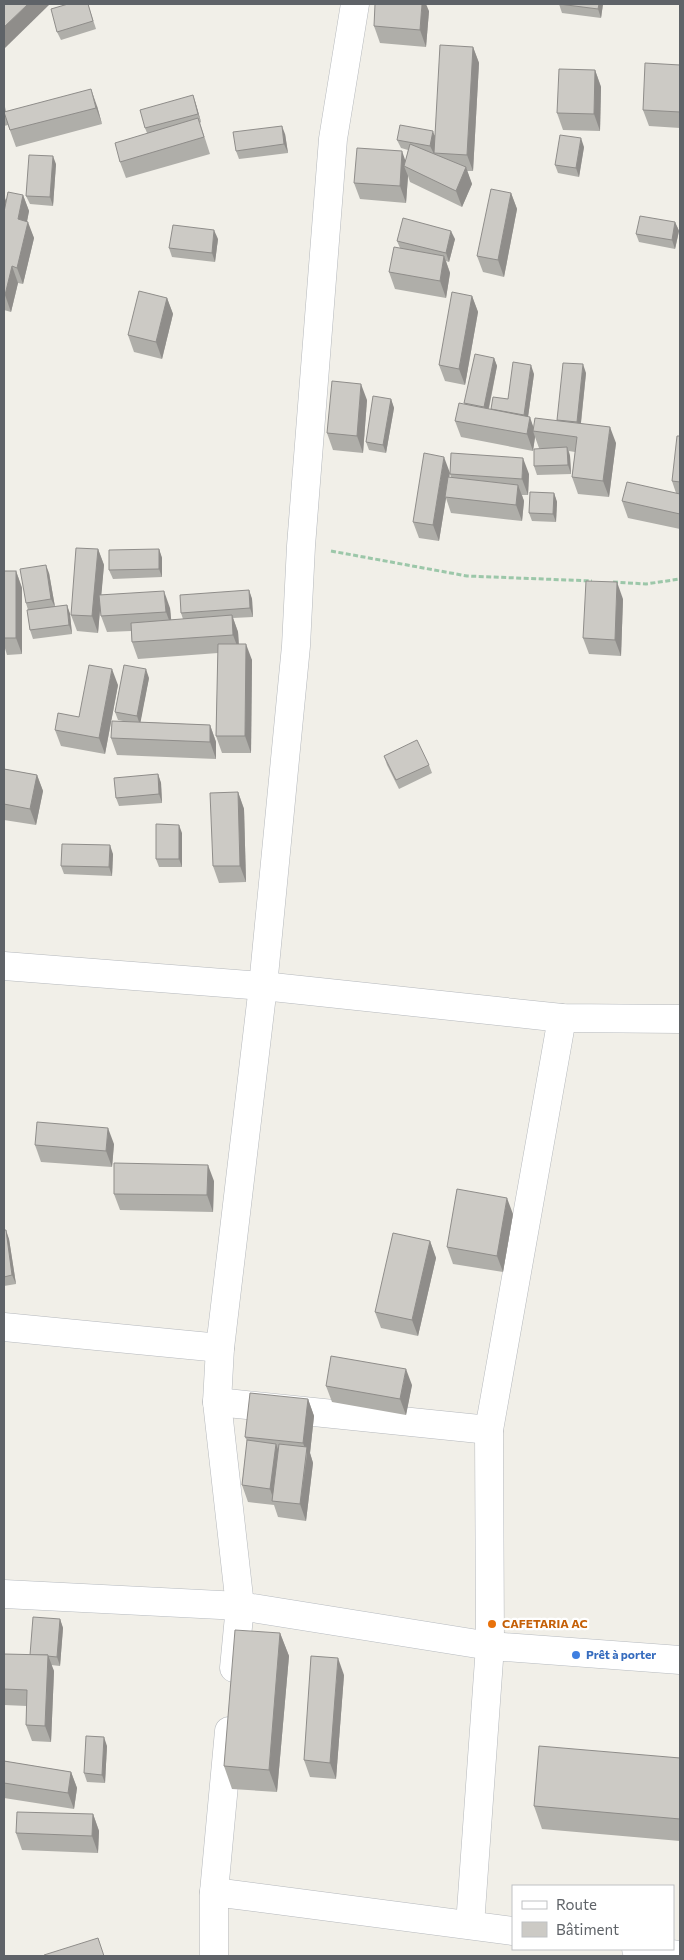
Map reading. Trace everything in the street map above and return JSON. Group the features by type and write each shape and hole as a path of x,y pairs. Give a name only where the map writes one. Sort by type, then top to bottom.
{"street":[{"path":"214,1956 214,1892 240,1606 216,1402 220,1348 262,986 296,646 300,546 333,139 355,4"},
{"path":"4,966 262,986 562,1018 680,1020"},
{"path":"470,1925 490,1646 489,1430 562,1018"},
{"path":"4,1327 220,1348"},
{"path":"216,1402 489,1430"},
{"path":"4,1594 240,1606 490,1646 680,1660"},
{"path":"214,1892 512,1931"},
{"path":"643,1950 680,1955"}],"path":[{"path":"300,546 467,576 596,582"},
{"path":"606,582 646,584 680,579"}],"building":[{"path":"4,4 28,4 4,27"},
{"path":"68,4 88,4 93,21 57,32 51,9"},
{"path":"375,4 422,4 420,30 374,26"},
{"path":"559,4 599,4 598,9"},
{"path":"440,45 473,47 467,155 434,153"},
{"path":"645,63 680,65 680,112 643,110"},
{"path":"559,69 595,70 594,114 557,113"},
{"path":"91,89 96,108 10,130 4,112"},
{"path":"193,95 198,114 145,128 140,110"},
{"path":"198,118 204,137 120,162 115,143"},
{"path":"400,125 433,131 430,146 397,140"},
{"path":"282,126 284,144 236,151 233,132"},
{"path":"560,135 581,138 576,168 555,165"},
{"path":"410,144 466,167 456,191 404,166"},
{"path":"357,148 402,151 400,186 354,183"},
{"path":"29,155 53,156 50,197 26,196"},
{"path":"491,189 511,193 498,260 477,256"},
{"path":"8,192 23,195 18,219 28,222 17,268 12,266 4,295 4,212"},
{"path":"640,216 675,222 672,240 636,234"},
{"path":"403,218 451,231 446,253 397,241"},
{"path":"173,225 214,230 212,253 169,248"},
{"path":"394,247 444,256 440,281 389,272"},
{"path":"139,291 167,298 156,342 128,335"},
{"path":"452,292 472,296 459,369 439,365"},
{"path":"475,354 494,358 484,407 464,403"},
{"path":"513,362 531,365 524,415 491,409 493,397 508,399"},
{"path":"563,363 583,364 577,422 557,420"},
{"path":"332,381 361,384 357,436 327,433"},
{"path":"373,396 391,399 383,445 366,442"},
{"path":"459,403 530,417 527,434 455,421"},
{"path":"535,418 610,427 603,481 572,477 577,437 533,431"},
{"path":"677,436 680,436 680,482 672,481"},
{"path":"567,447 568,465 534,466 534,449"},
{"path":"424,453 444,457 433,525 413,522"},
{"path":"451,453 523,458 522,479 450,474"},
{"path":"448,477 518,485 516,505 445,497"},
{"path":"627,482 680,494 680,514 622,501"},
{"path":"530,492 554,493 553,514 529,513"},
{"path":"76,548 98,549 92,616 71,615"},
{"path":"159,549 159,569 109,570 109,550"},
{"path":"46,565 51,599 26,603 20,569"},
{"path":"4,571 16,571 16,638 4,638"},
{"path":"586,581 617,582 615,640 583,638"},
{"path":"249,590 250,608 181,613 180,595"},
{"path":"164,591 166,612 101,616 99,595"},
{"path":"67,605 69,625 30,630 27,610"},
{"path":"232,615 233,635 132,642 131,623"},
{"path":"218,644 246,644 245,736 216,736"},
{"path":"89,665 112,669 99,738 55,730 58,713 79,717"},
{"path":"124,665 146,669 137,716 115,712"},
{"path":"112,721 210,725 210,742 111,738"},
{"path":"417,740 429,765 396,780 384,756"},
{"path":"4,769 37,775 30,809 4,804"},
{"path":"158,774 159,794 116,798 114,778"},
{"path":"238,792 240,866 213,866 210,793"},
{"path":"156,824 179,825 179,859 156,859"},
{"path":"62,844 110,845 109,867 61,866"},
{"path":"37,1122 108,1128 106,1151 35,1145"},
{"path":"114,1163 208,1165 207,1195 114,1194"},
{"path":"457,1189 507,1198 497,1256 447,1247"},
{"path":"4,1230 6,1230 12,1275 4,1277"},
{"path":"393,1233 430,1241 412,1320 375,1312"},
{"path":"331,1356 406,1369 400,1399 326,1386"},
{"path":"250,1393 308,1399 303,1443 245,1437"},
{"path":"247,1440 276,1444 270,1489 242,1485"},
{"path":"279,1444 307,1447 300,1504 272,1501"},
{"path":"33,1617 60,1619 57,1657 30,1655"},
{"path":"235,1630 280,1633 269,1770 224,1766"},
{"path":"4,1654 48,1655 45,1726 26,1725 27,1690 4,1689"},
{"path":"311,1656 338,1658 330,1763 304,1760"},
{"path":"86,1736 104,1737 102,1775 84,1773"},
{"path":"539,1746 680,1758 680,1819 534,1806"},
{"path":"4,1761 71,1772 68,1793 4,1783"},
{"path":"17,1812 93,1814 92,1836 16,1833"},
{"path":"98,1938 104,1956 44,1956 44,1955"}],"place":[{"name":"CAFETARIA AC","path":"492,1624"},
{"name":"Prêt à porter","path":"576,1655"}]}
